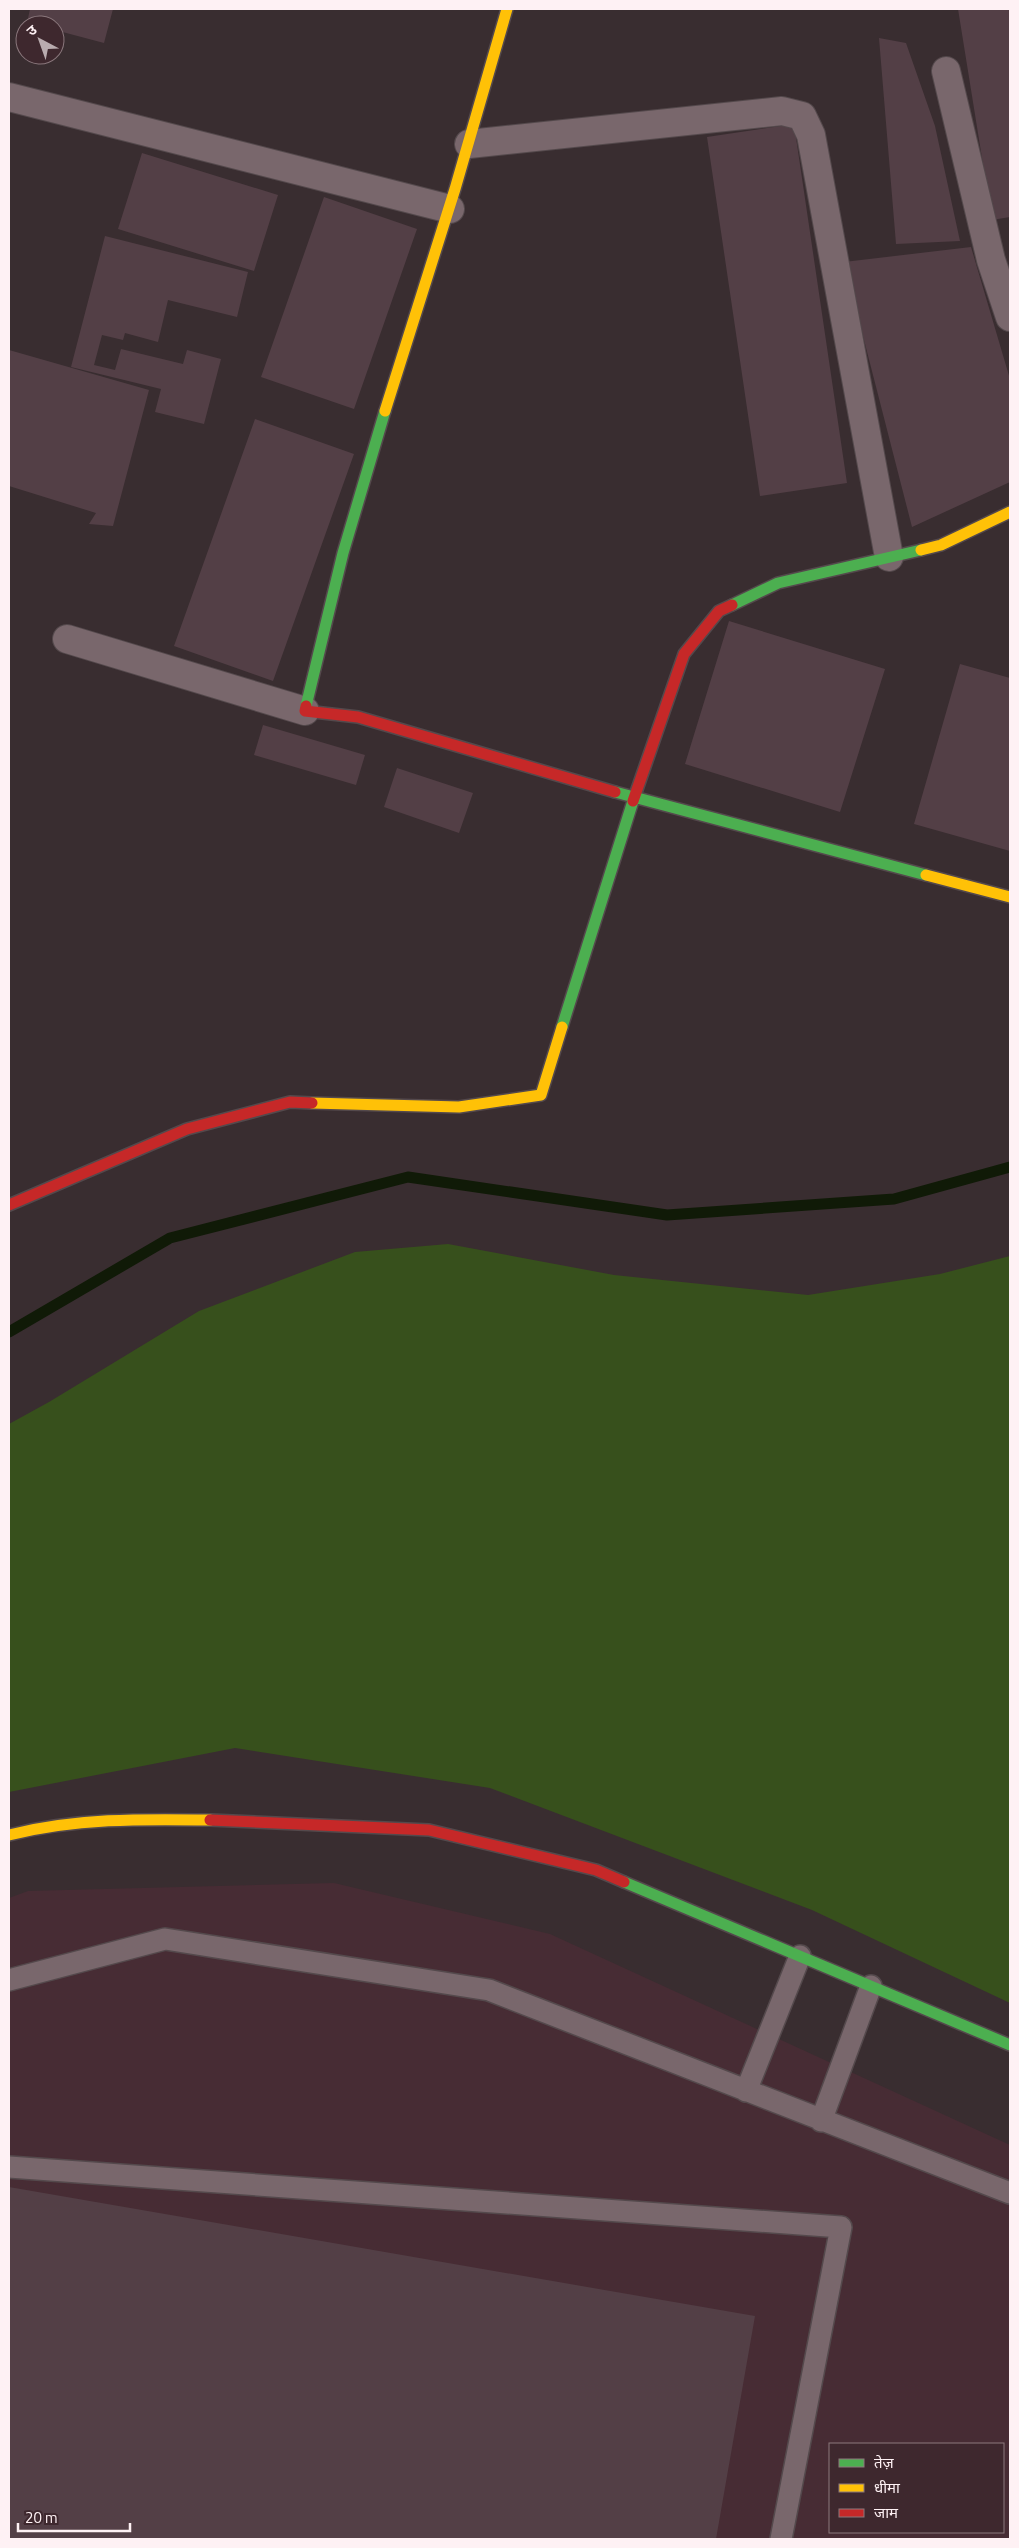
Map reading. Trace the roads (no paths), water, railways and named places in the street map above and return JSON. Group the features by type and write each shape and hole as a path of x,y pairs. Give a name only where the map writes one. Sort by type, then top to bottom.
{"street":[{"path":"305,710 316,652 346,534 450,209 507,9"},
{"path":"946,71 991,260 1010,317"},
{"path":"9,97 450,209"},
{"path":"469,144 782,111 802,116 811,135 889,557"},
{"path":"9,1205 187,1129 290,1102 459,1107 541,1095 634,797 684,654 719,611 778,583 941,545 1010,512"},
{"path":"67,639 305,710 358,717 634,797 1010,897"},
{"path":"9,1835 49,1826 145,1819 232,1820 429,1830 596,1870 1010,2045"}],"lane":[{"path":"9,1980 165,1939 489,1990 746,2092 1010,2193"},
{"path":"746,2092 800,1956"},
{"path":"821,2121 871,1986"},
{"path":"9,2167 841,2227 781,2539"}],"waterway":[{"path":"9,1332 170,1238 408,1177 667,1215 894,1199 1010,1167"}]}
